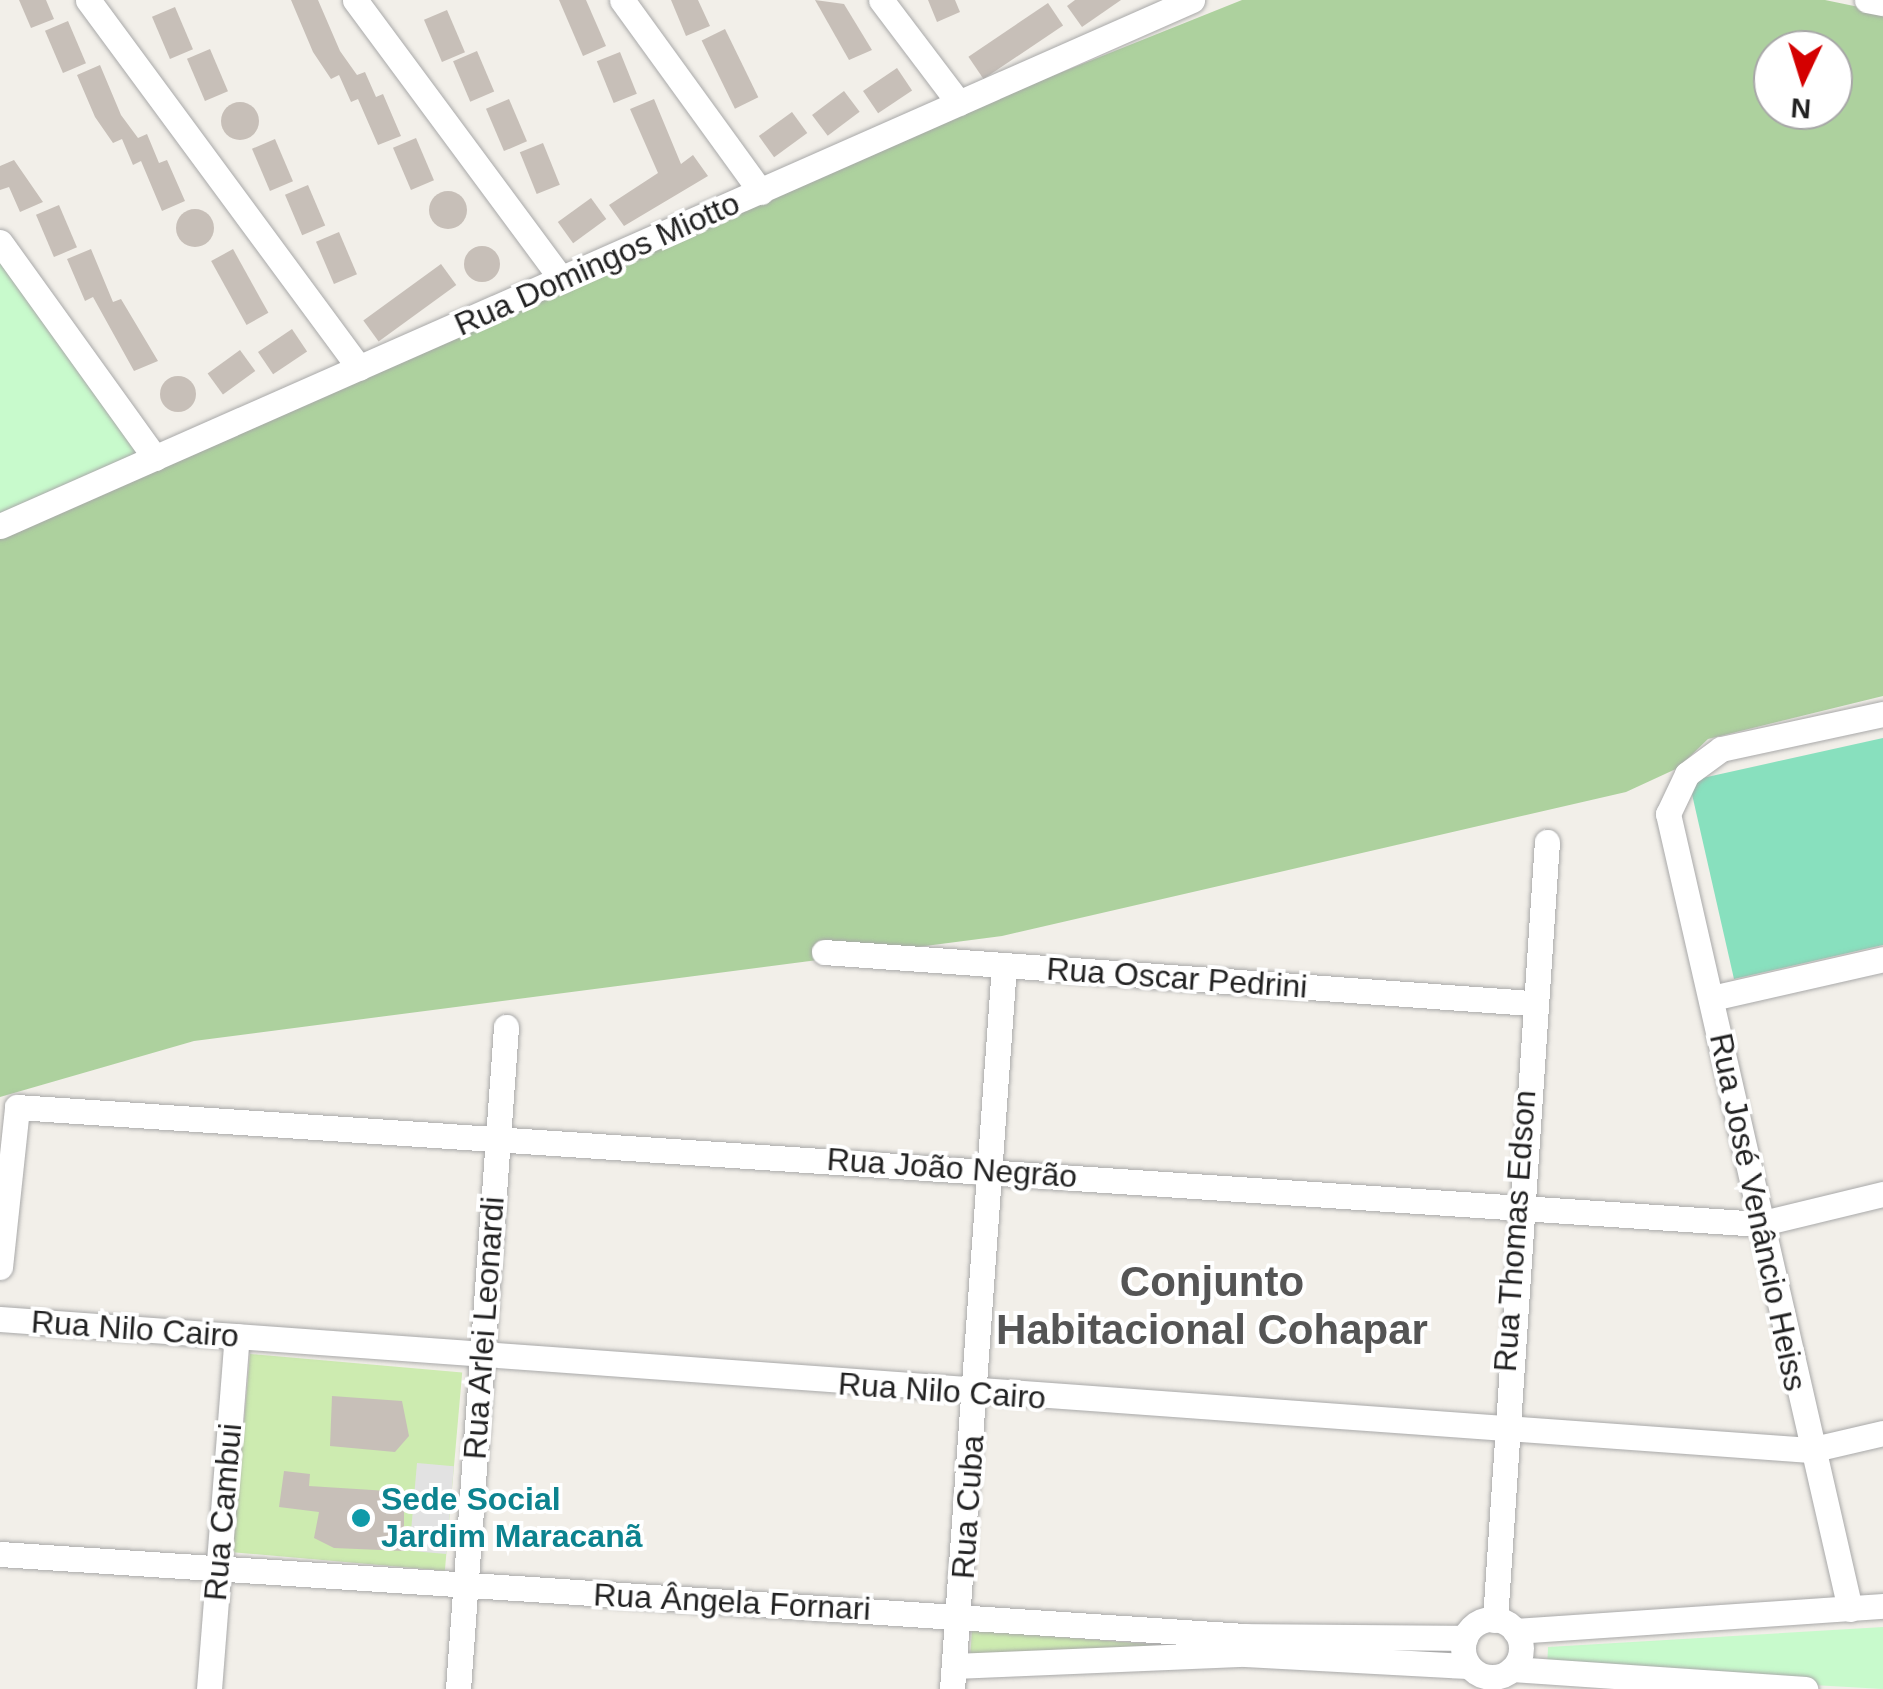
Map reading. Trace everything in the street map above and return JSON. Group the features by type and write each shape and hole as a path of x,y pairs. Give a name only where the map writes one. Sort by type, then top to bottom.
{"street":[{"path":"88,0 360,368"},
{"path":"356,0 562,280"},
{"path":"622,0 761,192"},
{"path":"881,0 958,103"},
{"name":"Rua Domingos Miotto","path":"0,526 761,192 958,103 1158,5 1192,0"},
{"path":"1867,0 1883,3"},
{"path":"0,242 155,458"},
{"name":"Rua José Venâncio Heiss","path":"1850,1609 1810,1450 1668,814 1687,774 1721,749 1883,714"},
{"name":"Rua Thomas Edson","path":"1512,1669 1521,1646 1505,1625 1502,1429 1530,1004 1548,842"},
{"name":"Rua Oscar Pedrini","path":"824,952 1530,1004"},
{"path":"1712,998 1883,959"},
{"name":"Rua Cuba","path":"953,1677 1004,965"},
{"name":"Rua Arlei Leonardi","path":"458,1689 506,1026"},
{"name":"Rua João Negrão","path":"0,1267 17,1108 1759,1224 1883,1194"},
{"name":"Rua Nilo Cairo","path":"0,1319 482,1359 1810,1450 1883,1433"},
{"name":"Rua Cambui","path":"209,1689 238,1336"},
{"name":"Rua Ângela Fornari","path":"0,1554 960,1615 1245,1645 1479,1677 1512,1669"},
{"path":"1479,1677 1465,1638 1505,1625 1883,1606"},
{"name":"Rua Ângela Fornari","path":"953,1677 1245,1645 1465,1638"},
{"path":"1512,1669 1804,1689"}],"green space":[{"path":"1242,0 1825,0 1883,12 1883,696 1708,739 1678,768 1626,792 1002,936 194,1041 0,1097 0,528 762,192"},
{"path":"0,253 146,457 0,520"},
{"path":"1883,738 1883,945 1734,979 1689,781"},
{"name":"Sede Social Jardim Maracanã","path":"250,1354 462,1373 445,1571 233,1552"},
{"path":"1883,1627 1883,1689 1547,1670 1548,1647"},
{"path":"972,1630 1160,1645 970,1659"}],"shaded area":[{"path":"417,1463 454,1466 446,1554 409,1551"}],"building":[{"path":"19,0 46,0 54,19 31,28"},
{"path":"291,0 318,0 340,51 357,75 365,72 376,97 383,94 401,136 378,145 358,99 351,102 339,75 331,79 313,52"},
{"path":"559,0 586,0 606,46 583,56"},
{"path":"671,0 698,0 710,26 686,36"},
{"path":"815,0 844,4 872,50 849,60"},
{"path":"928,0 955,0 960,12 937,22"},
{"path":"1075,0 1121,0 1082,27 1067,6"},
{"path":"1048,3 1063,25 984,79 968,57"},
{"path":"175,7 193,49 170,59 152,17"},
{"path":"447,10 465,52 442,62 424,20"},
{"path":"68,21 86,63 63,73 45,31"},
{"path":"725,29 758,97 735,109 702,40"},
{"path":"210,49 228,91 205,101 187,59"},
{"path":"477,51 494,92 470,102 453,61"},
{"path":"620,52 637,94 614,103 597,61"},
{"path":"100,65 121,115 138,138 147,134 159,163 167,160 185,201 162,211 141,161 133,165 122,139 113,143 95,117 77,75"},
{"path":"897,68 912,90 878,113 863,91"},
{"path":"844,91 860,112 828,136 812,115"},
{"path":"509,99 527,141 504,151 486,109"},
{"path":"654,99 681,164 693,155 708,176 624,226 609,205 658,173 630,109"},
{"path":"240,102 253,108 259,121 253,134 240,140 227,134 221,121 227,108"},
{"path":"792,112 807,133 774,157 759,136"},
{"path":"416,138 434,180 411,190 393,148"},
{"path":"275,139 293,181 270,191 252,149"},
{"path":"543,143 560,185 537,194 520,152"},
{"path":"14,160 43,202 20,212 9,187 0,190 0,166"},
{"path":"308,185 325,226 302,235 285,195"},
{"path":"448,191 461,197 467,210 461,223 448,229 435,223 429,210 435,197"},
{"path":"591,198 606,219 573,243 558,222"},
{"path":"59,205 77,247 54,257 36,215"},
{"path":"195,209 208,215 214,228 208,241 195,247 182,241 176,228 182,215"},
{"path":"339,232 357,274 334,284 316,242"},
{"path":"482,246 495,251 500,264 495,277 482,282 469,277 464,264 469,251"},
{"path":"91,249 113,302 121,299 158,361 134,371 93,297 85,301 67,259"},
{"path":"233,249 268,313 247,325 211,261"},
{"path":"441,264 456,285 379,341 363,320"},
{"path":"292,329 307,351 273,374 258,352"},
{"path":"240,350 255,371 223,395 208,374"},
{"path":"178,376 191,381 196,394 191,407 178,412 165,407 160,394 165,381"},
{"path":"332,1396 402,1401 409,1436 395,1452 330,1446"},
{"name":"Sede Social Jardim Maracanã","path":"284,1471 310,1474 309,1486 404,1492 404,1551 334,1548 314,1538 319,1512 279,1507"}],"place":[{"name":"Sede Social Jardim Maracanã","path":"361,1518"}],"district":[{"name":"Conjunto Habitacional Cohapar","path":"1212,1306"}]}
